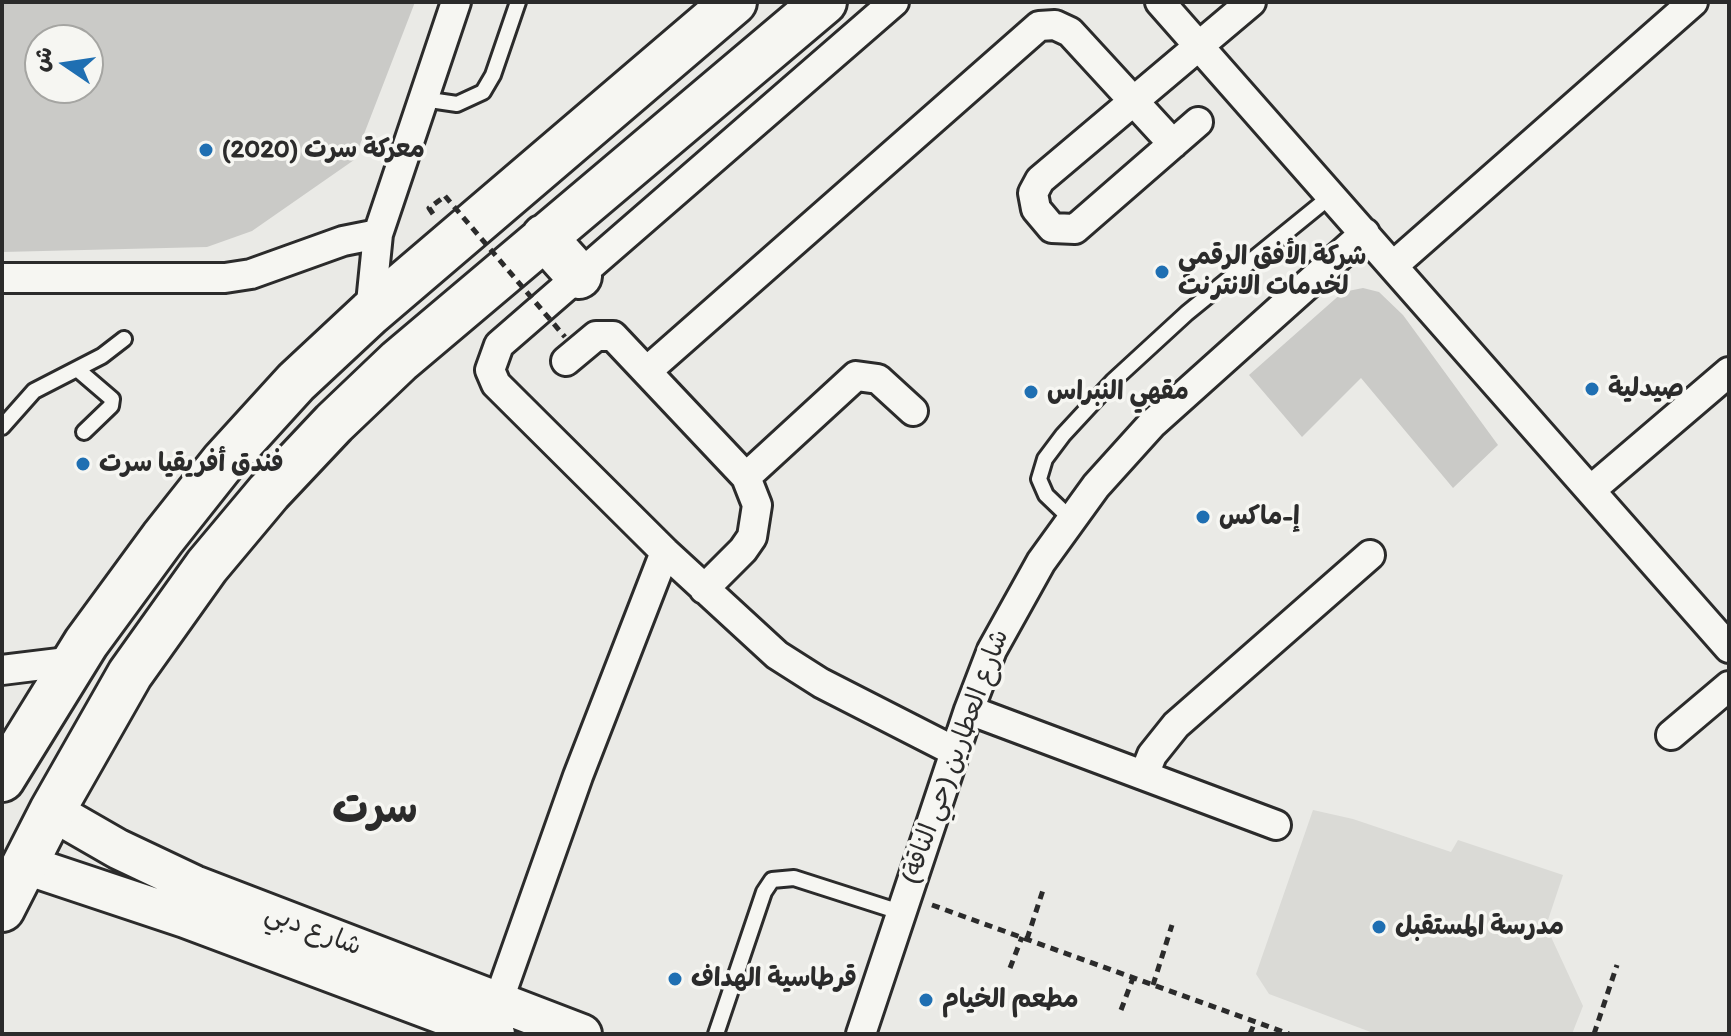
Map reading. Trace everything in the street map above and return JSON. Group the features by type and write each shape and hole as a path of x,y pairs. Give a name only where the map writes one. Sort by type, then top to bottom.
{"highway":[{"path":"2,779 75,661 224,461 296,382 370,313 734,2"},
{"path":"2,909 23,864 130,674 207,566 269,492 399,361 824,2"},
{"path":"544,237 579,276"}],"street":[{"path":"370,313 378,234 456,2"},
{"path":"894,2 499,345 491,360 492,377 665,552 799,670 954,751"},
{"path":"1160,2 1729,648"},
{"path":"1198,122 1075,229 1052,228 1036,209 1035,186 1251,2"},
{"path":"1394,265 1693,2"},
{"path":"647,371 1032,29 1047,24 1070,32 1173,144"},
{"name":"شارع العطارين (حي الناقة)","path":"861,1034 954,751 1014,607 1071,519 1152,424 1365,233"},
{"path":"2,278 225,278 251,274 343,241 378,234"},
{"path":"565,349 604,333 617,338 746,477 757,505 752,537 704,589"},
{"path":"1592,489 1729,372"},
{"path":"746,477 856,376 878,379 913,411"},
{"path":"496,1018 583,762 665,552"},
{"path":"1144,775 1152,755 1176,725 1370,555"},
{"path":"2,670 75,661"},
{"path":"1671,735 1729,686"},
{"path":"969,710 1276,825"},
{"name":"شارع دبي","path":"52,811 171,876 496,1018"},
{"name":"شارع دبي","path":"23,864 496,1018 582,1034"}],"lane":[{"path":"423,99 457,104 483,92 493,75 518,2"},
{"path":"1071,519 1046,495 1039,479 1045,459 1063,435 1176,323 1332,195"},
{"path":"2,427 34,391 102,356 124,339"},
{"path":"77,369 112,399 111,406 84,432"},
{"path":"716,1034 764,892 772,880 794,878 902,904"}],"path":[{"path":"445,196 565,349"},
{"path":"1010,968 1044,887"},
{"path":"902,904 1024,938 1289,1034"},
{"path":"1153,985 1172,925"},
{"path":"1594,1034 1617,965"},
{"path":"1121,1010 1133,978"},
{"path":"1250,1034 1255,1022"}],"shaded area":[{"path":"2,2 415,2 354,160 252,231 207,247 2,252"},
{"path":"1363,288 1379,292 1403,315 1498,445 1453,488 1361,378 1302,437 1249,375 1343,292"},
{"path":"1313,810 1353,819 1451,852 1458,840 1563,875 1546,926 1583,1006 1572,1034 1376,1034 1269,994 1256,974"}],"place":[{"name":"معركة سرت (2020)","path":"206,150"},
{"name":"شركة الأفق الرقمي لخدمات الانترنت","path":"1162,272"},
{"name":"صيدلية","path":"1592,389"},
{"name":"مقهي النبراس","path":"1031,392"},
{"name":"فندق أفريقيا سرت","path":"83,464"},
{"name":"إ-ماكس","path":"1203,517"},
{"name":"مدرسة المستقبل","path":"1379,927"},
{"name":"قرطاسية الهداف","path":"675,979"},
{"name":"مطعم الخيام","path":"926,1000"}],"district":[{"name":"سرت","path":"375,811"}]}
